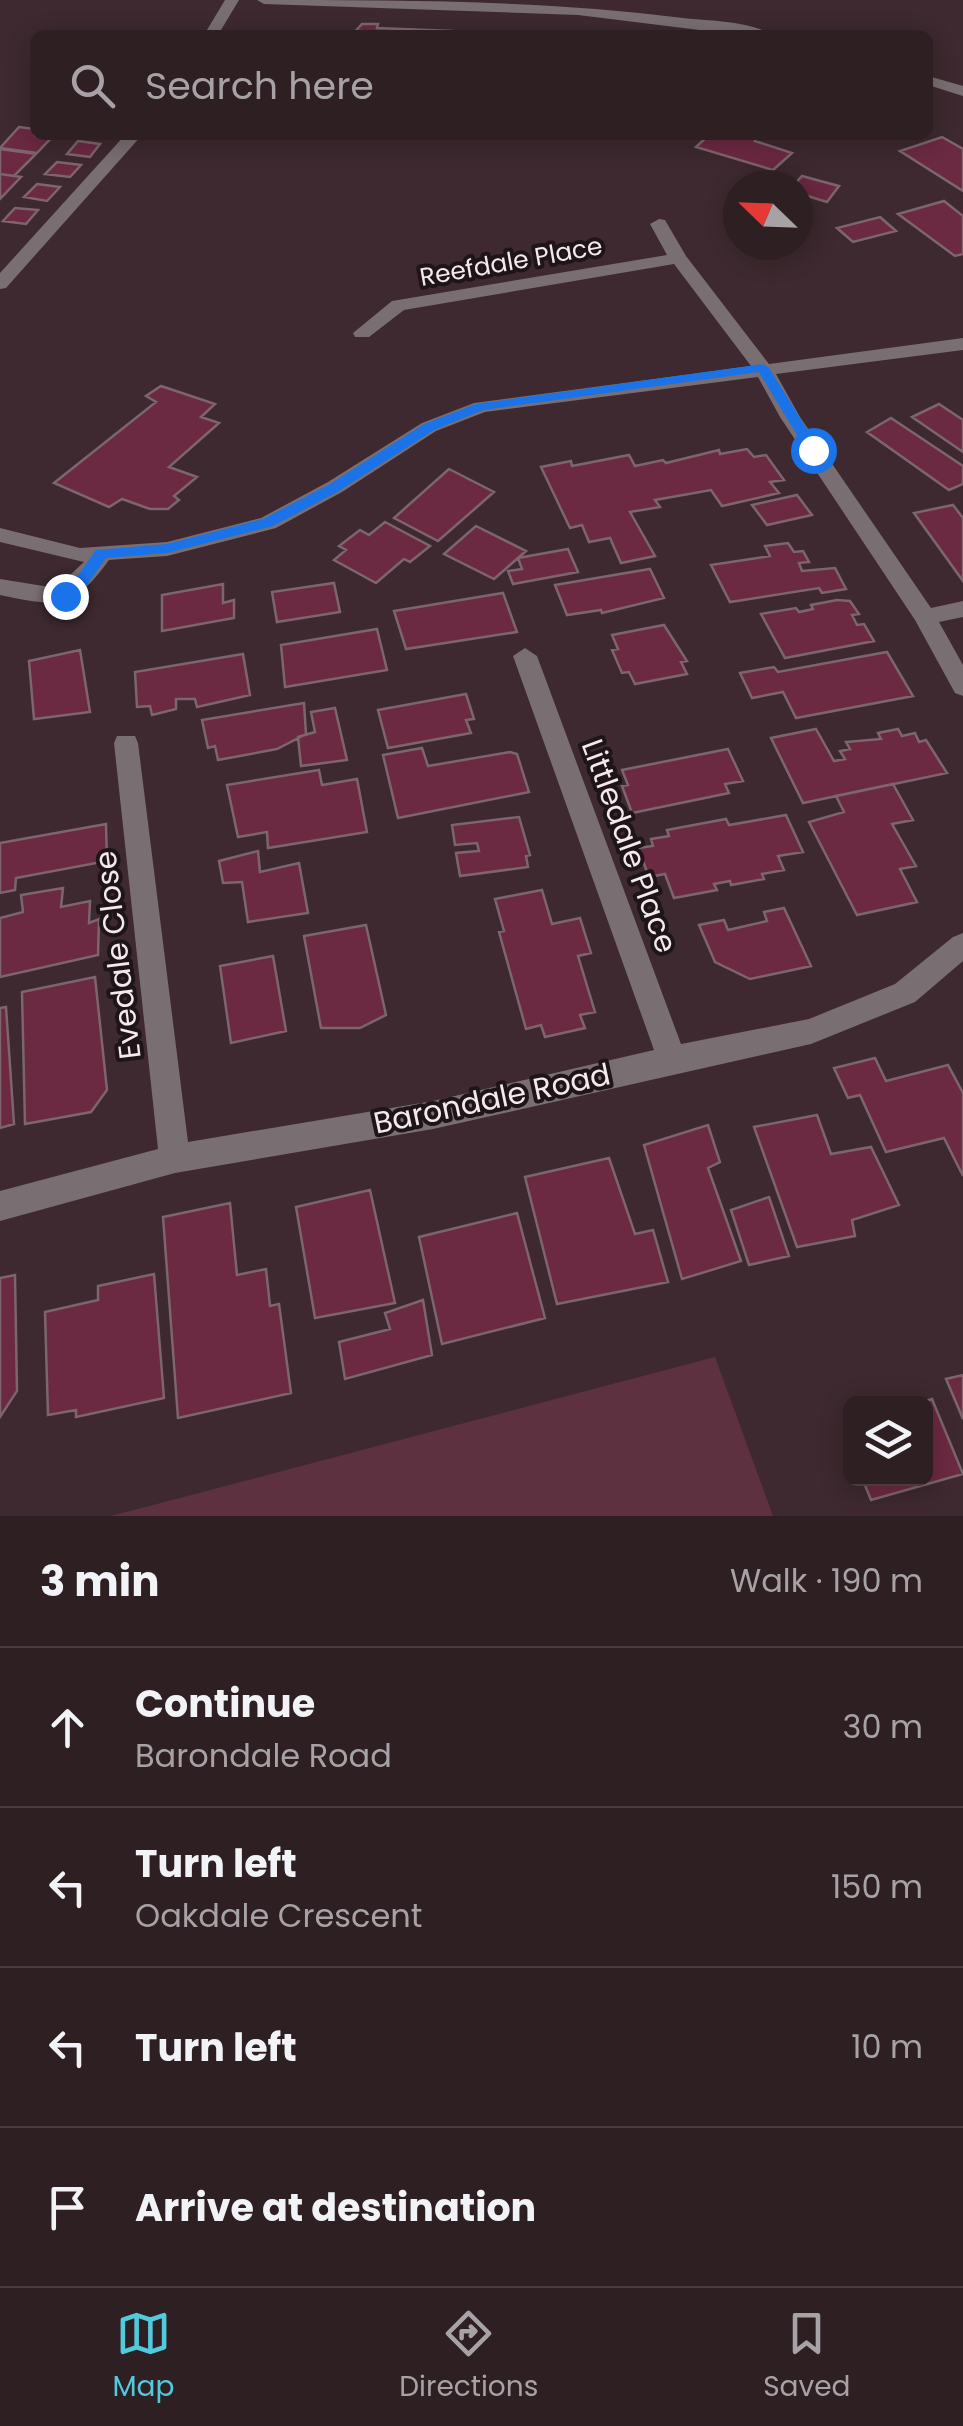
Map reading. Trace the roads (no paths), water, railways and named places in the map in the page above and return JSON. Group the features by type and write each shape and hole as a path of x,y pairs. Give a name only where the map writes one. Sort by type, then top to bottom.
{"street":[{"path":"214,30 232,0"},
{"path":"264,0 490,4 659,18 734,30"},
{"path":"933,82 963,91"},
{"path":"0,284 130,140"},
{"path":"659,224 678,258 763,368 790,417 925,617 963,687"},
{"name":"Reefdale Place","path":"362,333 386,310 398,305 678,258"},
{"path":"0,535 80,555 167,549 268,522 334,488 429,427 480,407 963,344"},
{"path":"0,586 53,598 65,596 77,588 102,554"},
{"path":"925,617 963,609"},
{"name":"Littledale Place","path":"525,656 672,1058"},
{"name":"Evedale Close","path":"126,742 175,1159"},
{"name":"Barondale Road","path":"0,1206 175,1159 432,1115 672,1058 811,1031 905,993 963,945"}]}
